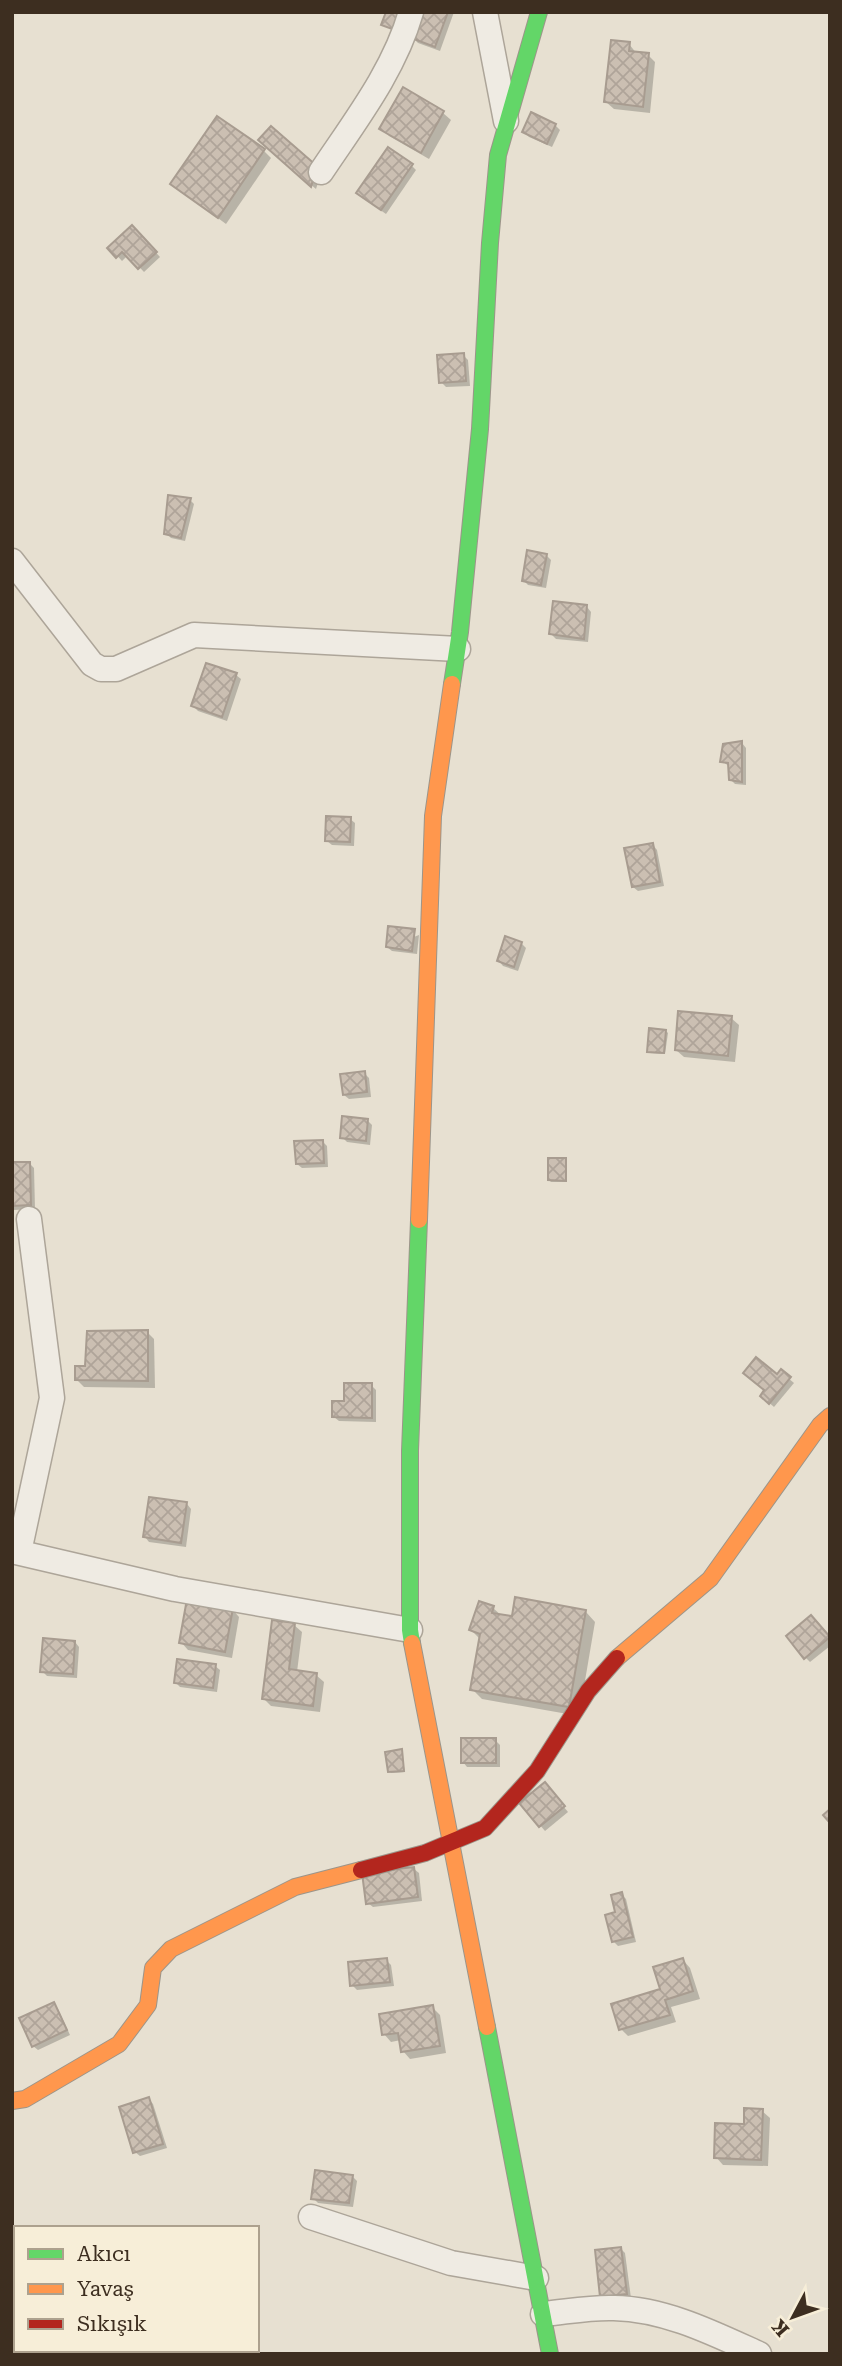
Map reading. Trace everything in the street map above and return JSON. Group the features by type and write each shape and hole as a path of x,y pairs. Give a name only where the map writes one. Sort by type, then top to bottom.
{"street":[{"path":"321,172 397,53 411,12"},
{"path":"485,12 507,125"},
{"path":"539,12 497,167 480,429 458,649 433,816 410,1451 410,1630 550,2354"},
{"path":"12,561 92,664 101,669 116,669 194,635 458,649"},
{"path":"29,1219 52,1398 16,1551 175,1589 410,1630"},
{"path":"12,2101 25,2099 119,2044 148,2006 153,1968 171,1949 295,1886 425,1853 485,1828 537,1771 588,1691 610,1664 710,1579 820,1425 830,1416"},
{"path":"310,2217 451,2263 536,2278"},
{"path":"543,2314 614,2308 653,2313 696,2326 759,2354"}],"building":[{"path":"386,12 402,12 395,30 381,25"},
{"path":"420,12 448,12 435,47 411,38"},
{"path":"611,40 630,42 629,51 649,53 643,107 604,102"},
{"path":"403,87 444,111 421,153 379,129"},
{"path":"531,112 556,124 547,144 522,132"},
{"path":"217,116 265,149 218,218 170,184"},
{"path":"271,126 317,166 311,187 258,140"},
{"path":"388,147 413,164 381,210 356,193"},
{"path":"132,225 157,252 138,269 122,252 116,258 107,248"},
{"path":"464,353 466,381 439,383 437,355"},
{"path":"168,495 191,498 181,538 164,534"},
{"path":"527,550 547,554 541,585 522,581"},
{"path":"553,601 587,605 584,639 549,634"},
{"path":"206,663 237,673 222,717 191,706"},
{"path":"742,741 742,782 729,780 728,763 720,762 723,744"},
{"path":"326,816 351,817 350,842 325,841"},
{"path":"653,843 660,882 632,887 624,848"},
{"path":"388,926 415,929 412,951 386,947"},
{"path":"505,936 522,942 514,967 497,961"},
{"path":"678,1011 732,1016 728,1056 675,1050"},
{"path":"649,1028 666,1030 664,1053 647,1052"},
{"path":"365,1071 367,1092 343,1095 340,1074"},
{"path":"342,1116 368,1119 366,1141 340,1138"},
{"path":"323,1140 324,1163 296,1164 294,1141"},
{"path":"548,1158 566,1158 566,1181 548,1180"},
{"path":"12,1162 30,1162 31,1205 12,1206"},
{"path":"148,1330 148,1381 75,1380 75,1366 85,1366 87,1331"},
{"path":"756,1357 777,1374 781,1369 791,1377 769,1404 760,1396 764,1390 743,1373"},
{"path":"344,1383 372,1383 372,1418 332,1417 332,1401 344,1401"},
{"path":"149,1497 187,1502 181,1543 143,1537"},
{"path":"515,1597 586,1610 569,1707 470,1690 480,1634 469,1630 479,1601 494,1606 492,1613 512,1616"},
{"path":"187,1599 233,1608 225,1652 179,1643"},
{"path":"811,1615 830,1637 804,1659 786,1636"},
{"path":"272,1620 295,1623 289,1669 317,1673 313,1706 262,1699"},
{"path":"43,1638 75,1641 73,1674 40,1672"},
{"path":"177,1659 216,1664 213,1688 174,1683"},
{"path":"461,1738 496,1738 496,1763 461,1763"},
{"path":"402,1749 404,1771 388,1772 385,1752"},
{"path":"545,1782 565,1806 539,1827 519,1803"},
{"path":"830,1809 830,1823 823,1815"},
{"path":"414,1867 418,1897 366,1904 362,1873"},
{"path":"622,1892 633,1937 612,1942 605,1915 615,1912 611,1895"},
{"path":"387,1958 390,1982 350,1986 348,1962"},
{"path":"683,1958 693,1991 665,2000 670,2015 619,2030 611,2004 660,1989 653,1967"},
{"path":"54,2002 67,2030 32,2047 19,2018"},
{"path":"433,2005 440,2046 401,2052 398,2033 382,2035 379,2014"},
{"path":"149,2097 163,2144 133,2153 119,2107"},
{"path":"744,2108 763,2109 761,2160 714,2158 715,2123 744,2124"},
{"path":"315,2170 353,2175 349,2203 311,2199"},
{"path":"621,2247 627,2294 600,2297 595,2250"}],"traffic: fast":[{"path":"452,684 460,632 480,429 490,243 498,155 539,12"},
{"path":"412,1643 410,1451 419,1220"},
{"path":"487,2027 550,2354"}],"traffic: slow":[{"path":"419,1220 433,816 452,684"},
{"path":"617,1658 710,1579 820,1425 830,1416"},
{"path":"412,1643 487,2027"},
{"path":"12,2101 25,2099 119,2044 148,2005 153,1968 171,1949 295,1887 361,1870"}],"traffic: jam":[{"path":"361,1870 425,1853 485,1828 537,1771 588,1691 617,1658"}]}
